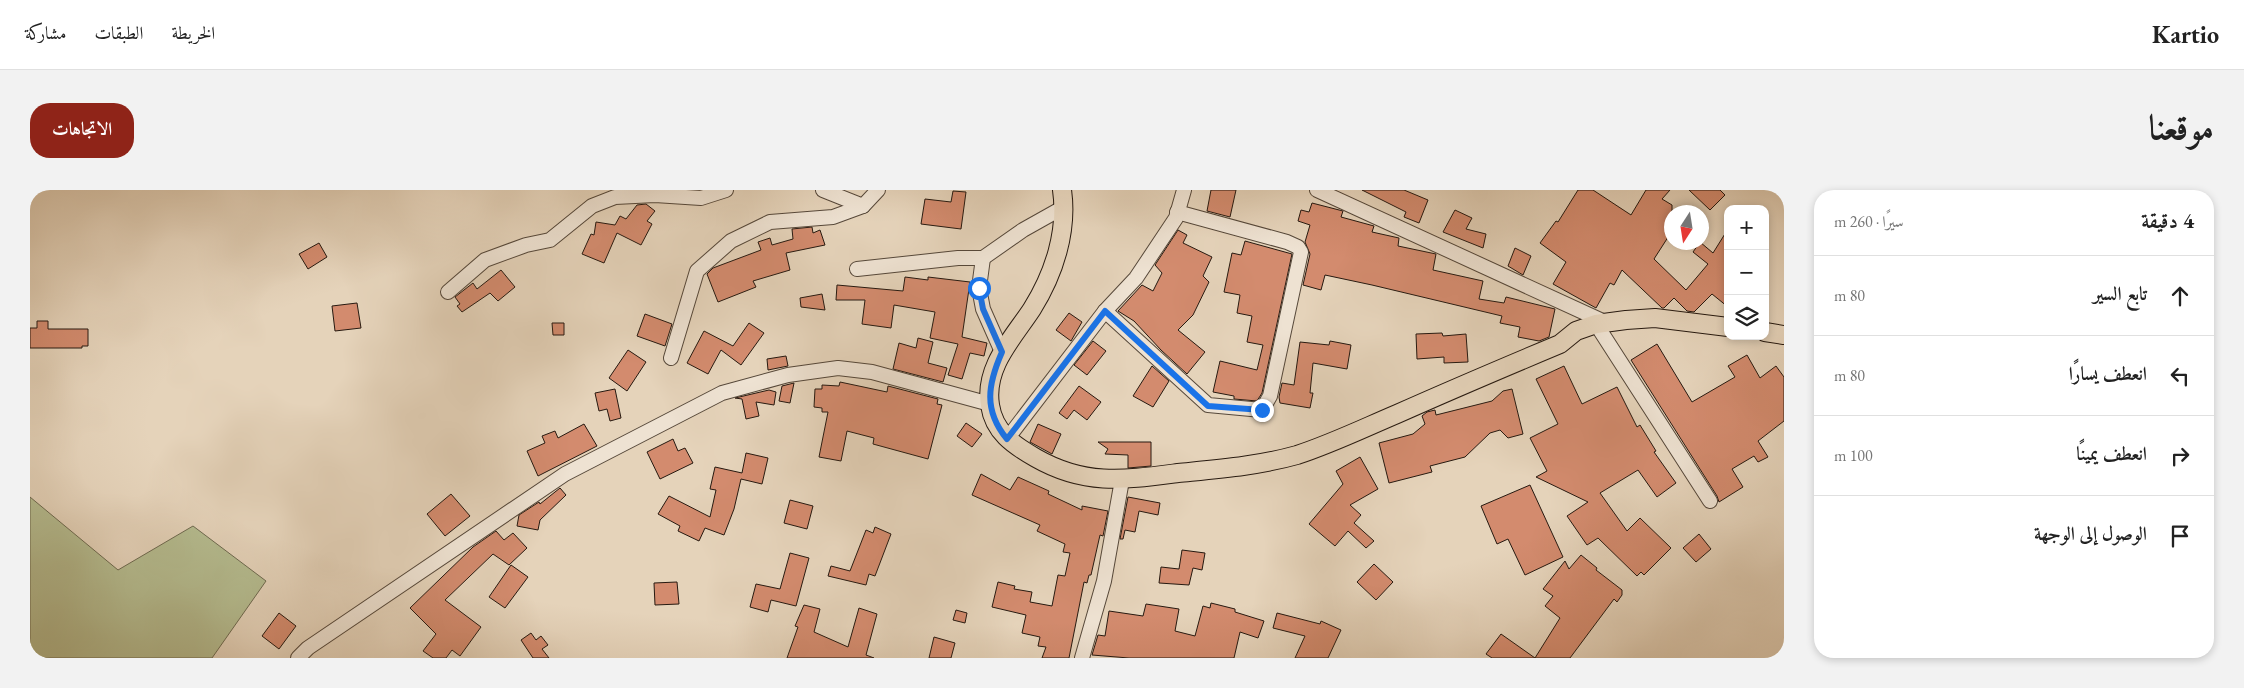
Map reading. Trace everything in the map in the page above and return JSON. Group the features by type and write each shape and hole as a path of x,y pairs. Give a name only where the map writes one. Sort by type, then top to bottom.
{"main road":[{"path":"1063,198 1059,250 1048,280 1033,307 1002,352 994,370 990,404 996,426 1007,439 1050,466 1084,478 1122,480 1259,464 1298,454 1342,438 1560,344 1576,331 1601,324 1655,318 1724,327"},
{"path":"1769,332 1784,334"}],"street":[{"path":"448,292 485,260 526,245 550,240 592,206 615,197 655,195 701,198 726,190"},
{"path":"823,190 863,206"},
{"path":"671,358 697,271 731,240 770,222 833,217 863,206 878,190"},
{"path":"1007,439 1105,311 1136,278 1176,218 1184,190"},
{"path":"1317,190 1601,324 1710,501"},
{"path":"857,269 958,258 983,258 1023,230 1063,198"},
{"path":"1105,311 1208,406 1262,410 1270,396 1301,252 1298,247 1287,242 1177,212"},
{"path":"983,258 979,288 983,309 1002,352"},
{"path":"298,658 308,648 565,474 722,393 788,375 838,368 872,372 990,404"},
{"path":"1082,658 1104,581 1122,480"}],"green space":[{"path":"30,497 118,570 193,526 266,581 212,658 30,658"}],"building":[{"path":"1211,190 1236,190 1230,217 1207,211"},
{"path":"1362,190 1404,190 1428,200 1419,223 1404,217 1406,212"},
{"path":"1578,190 1593,190 1631,215 1646,190 1670,190 1662,199 1672,205 1664,205 1664,243 1654,259 1686,290 1708,264 1693,252 1694,250 1709,250 1713,253 1724,235 1724,304 1712,294 1694,312 1687,311 1674,298 1662,308 1622,270 1614,285 1610,283 1596,308 1553,284 1566,262 1540,243 1556,221 1558,222"},
{"path":"1689,190 1720,190 1725,195 1710,210 1709,205 1705,205"},
{"path":"953,191 966,192 961,229 921,224 925,199 951,202"},
{"path":"1312,203 1343,211 1341,217 1374,226 1372,232 1399,238 1398,246 1436,254 1433,270 1483,281 1479,299 1504,303 1506,297 1555,309 1549,337 1539,341 1518,337 1520,327 1500,323 1502,316 1325,275 1321,290 1303,285 1310,254 1305,242 1310,225 1298,221 1301,210 1309,212"},
{"path":"646,204 655,211 647,221 652,224 641,245 617,233 604,263 582,254 591,234 594,235 596,222 615,225 620,216 626,219 637,205"},
{"path":"1455,210 1472,218 1466,229 1486,234 1483,248 1443,232"},
{"path":"812,227 813,233 820,230 825,245 786,253 790,270 753,281 756,287 718,302 707,274 713,268 761,250 758,242 770,238 772,245 793,239 792,229"},
{"path":"1178,230 1187,235 1183,243 1212,257 1203,276 1209,282 1193,315 1178,330 1205,352 1187,374 1134,321 1118,311 1142,285 1153,291 1162,273 1155,265"},
{"path":"1245,241 1292,254 1262,393 1257,401 1234,399 1234,396 1213,392 1220,361 1257,370 1263,345 1247,342 1252,316 1237,313 1240,295 1224,292 1232,253 1241,255"},
{"path":"319,243 327,257 308,269 299,254"},
{"path":"1515,248 1531,256 1523,275 1508,266"},
{"path":"501,270 515,287 498,301 490,293 462,312 457,306 460,304 455,297 473,283 477,289"},
{"path":"905,277 928,280 928,277 970,282 962,337 987,343 984,356 970,353 962,379 948,375 958,344 930,338 935,312 894,305 891,328 862,324 865,300 836,300 837,285 903,291"},
{"path":"822,294 825,310 801,307 800,298"},
{"path":"357,303 361,328 335,331 332,306"},
{"path":"1069,313 1082,322 1071,341 1056,330"},
{"path":"645,314 672,324 665,346 637,336"},
{"path":"37,321 48,321 48,329 88,329 88,346 82,346 82,348 30,348 30,328 37,328"},
{"path":"552,323 564,323 564,335 553,335"},
{"path":"749,323 764,333 741,365 721,350 708,374 687,363 704,331 733,346"},
{"path":"1442,333 1443,336 1466,334 1468,362 1444,363 1444,357 1417,359 1416,334"},
{"path":"918,338 933,342 928,363 947,368 943,382 893,369 899,343 916,348"},
{"path":"1093,341 1106,351 1087,375 1074,365"},
{"path":"1330,341 1351,345 1347,369 1313,363 1310,393 1313,393 1310,408 1280,403 1279,397 1282,383 1294,385 1300,342 1329,345"},
{"path":"1657,344 1692,402 1735,377 1728,366 1747,355 1760,378 1776,366 1784,377 1784,421 1758,441 1768,457 1758,462 1754,456 1732,469 1743,487 1719,502 1631,360"},
{"path":"628,350 646,362 627,391 609,378"},
{"path":"786,356 788,366 768,370 767,359"},
{"path":"1152,366 1169,381 1153,407 1133,396"},
{"path":"1564,366 1582,404 1617,387 1637,427 1640,425 1656,451 1654,452 1676,483 1657,497 1638,470 1600,493 1627,531 1640,518 1671,548 1644,575 1641,572 1637,576 1598,538 1587,545 1567,516 1588,502 1536,477 1547,471 1530,438 1558,424 1536,379"},
{"path":"840,382 887,392 888,386 938,399 937,404 942,405 928,459 873,444 874,438 847,431 841,461 819,457 828,412 822,412 822,408 814,407 815,389 822,389 822,385 839,386"},
{"path":"794,383 790,403 779,401 782,386"},
{"path":"1079,386 1101,402 1087,420 1074,410 1067,419 1059,413"},
{"path":"615,389 621,418 610,421 607,409 599,411 595,393"},
{"path":"1512,389 1523,434 1508,438 1500,430 1490,433 1465,457 1430,466 1432,472 1389,483 1379,443 1413,434 1425,424 1422,416 1427,412 1435,410 1436,415 1492,401 1503,391"},
{"path":"769,390 776,392 774,405 756,402 759,416 746,419 742,399 735,398"},
{"path":"966,423 982,434 972,447 957,436"},
{"path":"584,424 597,446 538,476 527,451 545,443 542,436 555,431 558,438"},
{"path":"1038,424 1061,434 1052,454 1030,442"},
{"path":"673,439 678,451 685,448 693,463 660,479 647,452"},
{"path":"1098,442 1151,442 1151,466 1128,468 1128,455 1105,454 1108,449"},
{"path":"746,453 768,458 762,484 741,479 734,509 724,535 705,528 699,541 678,531 680,526 658,514 669,496 710,517 716,490 710,489 715,467 742,473"},
{"path":"1360,457 1378,489 1350,505 1361,515 1354,523 1374,541 1366,548 1348,531 1335,546 1309,524 1343,484 1336,471"},
{"path":"981,474 1010,490 1018,477 1049,491 1048,494 1082,510 1082,506 1108,511 1103,536 1100,535 1091,575 1089,575 1087,583 1084,582 1069,658 1042,658 1046,647 1038,646 1040,637 1022,633 1026,615 992,607 998,582 1015,586 1014,589 1032,592 1030,602 1052,606 1058,575 1065,576 1070,553 1063,552 1065,544 1037,531 1040,525 972,495"},
{"path":"1530,485 1563,557 1525,575 1508,539 1497,544 1481,506"},
{"path":"560,488 566,495 540,520 538,530 517,526 519,515 539,502 540,504"},
{"path":"451,494 470,516 445,536 427,514"},
{"path":"1128,497 1160,503 1158,515 1139,511 1135,532 1125,530 1123,539 1120,539"},
{"path":"790,500 813,506 807,529 784,523"},
{"path":"875,527 891,534 875,576 869,574 866,585 828,576 831,566 850,571 866,530 873,533"},
{"path":"496,531 504,540 513,533 527,548 509,565 493,554 445,600 481,627 460,656 452,650 446,658 433,658 423,651 436,634 410,608 473,547"},
{"path":"1699,534 1711,549 1696,562 1683,548"},
{"path":"1182,550 1205,553 1202,570 1193,568 1189,585 1159,583 1161,567 1179,569"},
{"path":"790,553 809,558 796,606 771,600 768,612 750,607 756,584 780,589"},
{"path":"1581,555 1597,568 1596,570 1622,590 1622,595 1617,602 1614,599 1570,658 1535,658 1560,618 1545,606 1553,596 1543,589 1565,561 1569,569"},
{"path":"1374,564 1393,582 1376,600 1357,582"},
{"path":"511,565 528,577 505,608 489,597"},
{"path":"677,582 679,604 655,605 654,583"},
{"path":"1211,603 1235,609 1235,612 1264,621 1258,638 1240,632 1234,658 1129,658 1092,655 1098,635 1105,636 1109,611 1143,616 1146,604 1179,609 1175,631 1195,636 1203,606 1210,608"},
{"path":"804,605 820,609 814,632 848,647 859,608 877,614 866,655 874,658 787,658 798,627 795,626"},
{"path":"956,610 967,613 965,623 953,620"},
{"path":"279,613 296,626 279,649 262,636"},
{"path":"1277,613 1320,624 1321,621 1341,630 1328,658 1295,658 1305,636 1273,628"},
{"path":"531,633 536,640 541,636 548,645 542,649 549,658 533,658 521,640"},
{"path":"1501,634 1535,658 1492,658 1486,654"},
{"path":"934,637 955,643 951,658 929,658"}],"route":[{"path":"979,288 983,309 1002,352 994,370 990,404 996,426 1007,439 1105,311 1208,406 1262,410"}]}
